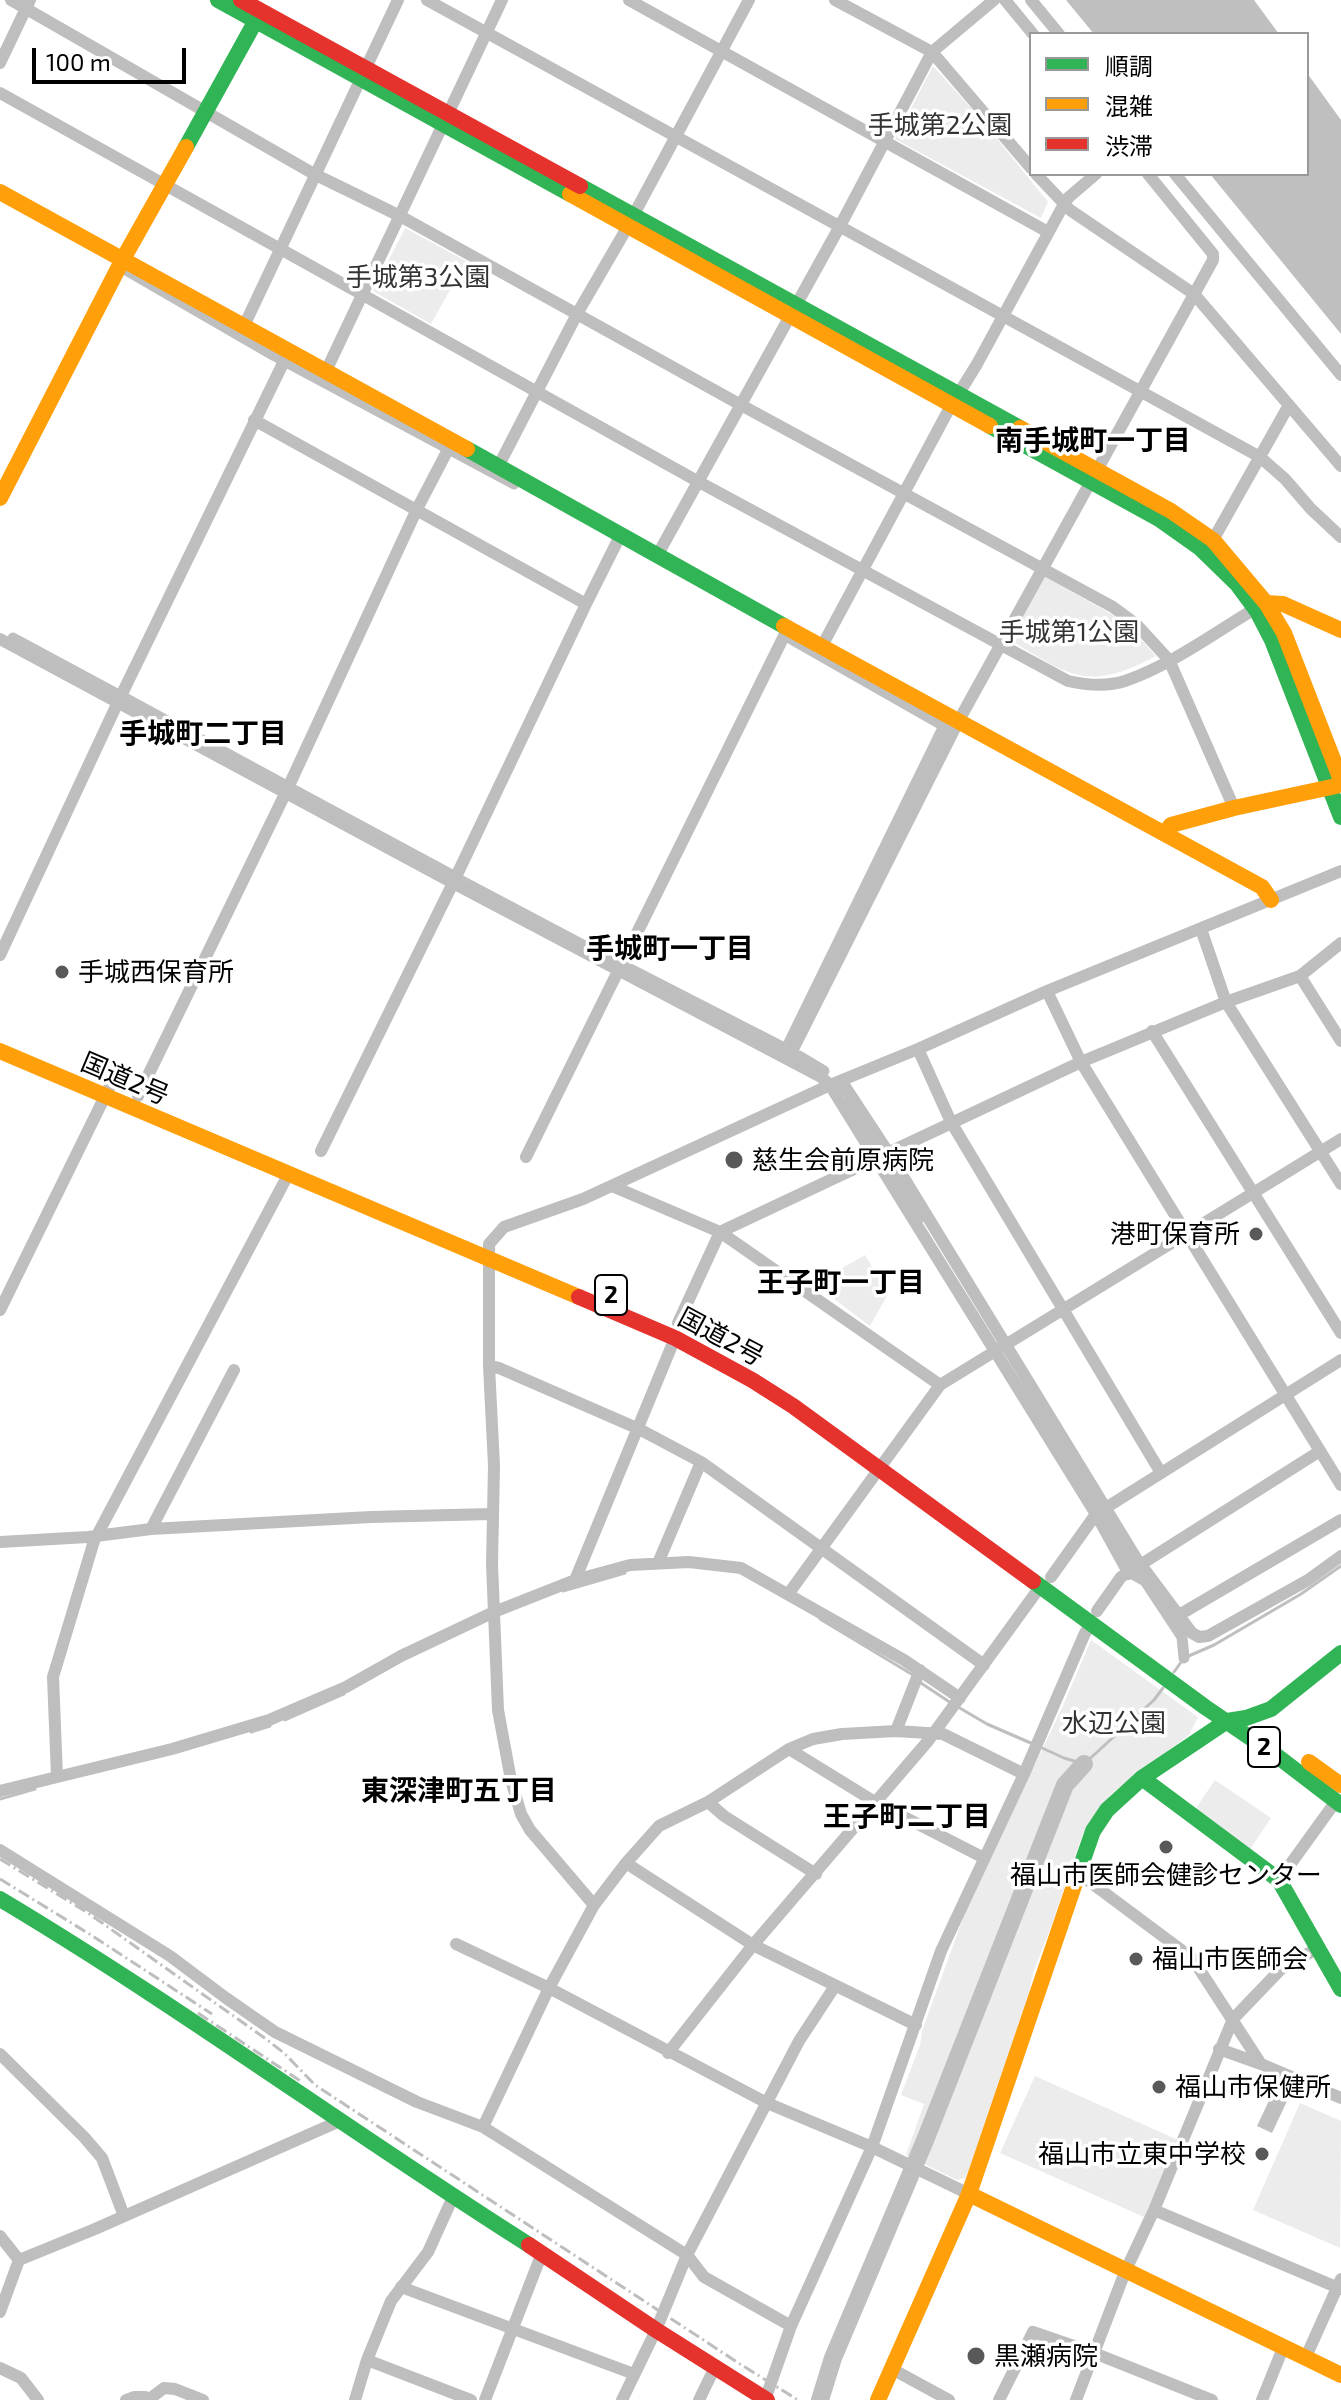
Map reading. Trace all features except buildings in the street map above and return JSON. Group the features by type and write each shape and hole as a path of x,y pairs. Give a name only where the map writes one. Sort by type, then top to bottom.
{"main road":[{"path":"218,0 258,16 364,72 1093,476 1189,538 1260,606"},
{"path":"241,0 258,16"},
{"path":"0,498 123,259 258,16"},
{"path":"0,192 958,722 1166,832 1262,887 1271,900"},
{"path":"1093,476 1171,511 1213,540 1260,606 1337,784 1341,817"},
{"path":"1260,606 1283,604 1341,630"},
{"path":"1166,832 1171,825 1337,784"},
{"name":"国道2号","path":"0,1037 289,1173 488,1251"},
{"name":"国道2号","path":"0,1051 108,1090 138,1096 676,1331 777,1379 882,1465 1190,1687 1246,1718 1339,1797"},
{"path":"878,2400 969,2194 1093,1831 1107,1810 1142,1778 1227,1721 1271,1709 1341,1653"},
{"name":"国道2号","path":"1190,1687 1227,1721 1339,1797"},
{"path":"1142,1778 1279,1880 1341,1989"},
{"path":"0,1899 62,1936 342,2120 453,2197 766,2400"},
{"path":"969,2194 1341,2375"}],"street":[{"path":"11,0 28,4 314,174 400,216 1113,607 1136,624 1169,660 1234,808"},
{"path":"244,326 398,0"},
{"path":"427,0 1260,457 1341,537"},
{"path":"326,371 502,0"},
{"path":"629,0 1048,232"},
{"path":"498,467 577,314 631,221 749,0"},
{"path":"835,0 932,52 1029,166"},
{"path":"658,554 840,226 932,52 994,0"},
{"path":"1005,0 1031,32"},
{"path":"1031,0 1057,32"},
{"path":"0,63 28,4"},
{"path":"0,93 699,482 1068,681 1081,684 1123,682 1169,660 1260,606"},
{"path":"1038,176 1064,204 1194,294 1341,466"},
{"path":"822,646 903,493 1064,204 1094,176"},
{"path":"788,1059 958,722 1213,260 1213,254 1150,176"},
{"path":"1177,176 1341,375"},
{"path":"0,955 118,702 289,351"},
{"path":"1213,540 1289,405"},
{"path":"254,420 586,604"},
{"path":"138,1096 286,792 417,509 452,442"},
{"path":"321,1151 621,534"},
{"path":"526,1157 788,628"},
{"path":"0,639 453,883 836,1083 1102,1511 1134,1570 1179,1615 1192,1633 1199,1637 1208,1636 1308,1580 1341,1556"},
{"path":"594,1905 530,1830 521,1814 511,1780 498,1710 488,1251 504,1227 583,1199 1047,991 1341,871"},
{"path":"1201,929 1226,1002 1341,1184"},
{"path":"575,1580 639,1429 676,1331 720,1232 1081,1062 1152,1031 1300,976 1341,943"},
{"path":"1300,976 1341,1041"},
{"path":"1047,991 1081,1062 1341,1485"},
{"path":"1152,1031 1341,1333"},
{"path":"918,1049 951,1122 1161,1473"},
{"path":"0,1310 108,1090"},
{"path":"789,1593 940,1385 1341,1139"},
{"path":"57,1776 53,1677 98,1535 289,1173"},
{"path":"612,1186 720,1232 940,1385"},
{"path":"668,2053 753,1945 934,1732 1045,1582 1102,1511 1341,1360"},
{"path":"489,1366 639,1429 701,1462 984,1665"},
{"path":"151,1529 234,1370"},
{"path":"766,2400 791,2326 872,2147 941,1951 1094,1617 1121,1577 1320,1451"},
{"path":"658,1563 701,1462"},
{"path":"0,1542 88,1537 151,1529 492,1514"},
{"path":"1179,1615 1341,1520"},
{"path":"0,1791 172,1749 269,1720 346,1687 401,1656 494,1612 575,1580 630,1565 689,1562 741,1568 920,1670 960,1698"},
{"path":"896,1731 920,1670"},
{"path":"483,2127 549,1988 594,1905 659,1826 708,1802 789,1749 813,1739 842,1734 934,1732 1024,1774"},
{"path":"789,1749 875,1802 984,1858"},
{"path":"1279,1880 1339,1797"},
{"path":"708,1802 724,1816 816,1874"},
{"path":"0,1850 170,1956 275,2032 417,2102 483,2127 687,2255 704,2277 791,2326"},
{"path":"626,1863 753,1945 916,2025"},
{"path":"1078,1873 1192,1958 1261,2064"},
{"path":"456,1944 549,1988 767,2103 872,2147 969,2194"},
{"path":"1076,2400 1125,2272 1233,2019 1281,1969 1318,1948"},
{"path":"622,2400 687,2255 799,2041 835,1986"},
{"path":"1219,2049 1341,2098"},
{"path":"0,2054 102,2158 124,2216"},
{"path":"0,2312 19,2260 342,2120"},
{"path":"355,2400 391,2301 428,2252 453,2197"},
{"path":"1154,2210 1340,2285 1305,2359"},
{"path":"0,2236 19,2260"},
{"path":"485,2400 542,2253"},
{"path":"401,2287 634,2374"},
{"path":"999,2400 1033,2332 1212,2400"},
{"path":"1262,2400 1283,2348"},
{"path":"367,2360 471,2400"},
{"path":"699,2400 715,2367"},
{"path":"0,2368 21,2378 38,2400"},
{"path":"892,2369 949,2400"},
{"path":"126,2400 134,2397 145,2397 147,2400 164,2388 203,2400"},
{"path":"1219,2400 1227,2400"}],"green space":[{"name":"手城第2公園","path":"933,66 981,119 1048,202 1041,218 895,139"},
{"name":"手城第3公園","path":"405,228 466,261 431,324 373,291"},
{"name":"手城第1公園","path":"1045,577 1124,621 1156,656 1114,674 1096,677 1065,671 1010,640"},
{"path":"865,1255 888,1294 870,1326 814,1284"},
{"name":"水辺公園","path":"1091,1640 1198,1717 1189,1735 1112,1793 1083,1833 969,2169 965,2178 957,2180 906,2155 924,2104 901,2095 967,1907"},
{"path":"1215,1780 1271,1818 1250,1849 1194,1811"},
{"name":"福山市立東中学校","path":"1035,2076 1178,2140 1144,2217 1000,2153"},
{"path":"1300,2103 1341,2121 1340,2248 1253,2210"}],"shaded area":[{"path":"1066,0 1254,0 1278,32 1092,32"},
{"path":"1309,76 1341,120 1341,334 1212,176 1309,176"},
{"path":"1273,2092 1288,2099 1272,2133 1257,2126"}],"waterway":[{"path":"126,270 273,355 514,484"},
{"path":"626,967 786,1049 944,726 786,636"},
{"path":"13,638 117,694"},
{"path":"125,698 285,785"},
{"path":"294,790 452,875"},
{"path":"460,880 619,964"},
{"path":"799,1056 824,1071"},
{"path":"848,1104 921,1217"},
{"path":"1105,1519 1136,1576 1145,1581 1182,1637 1184,1658"},
{"path":"1174,1672 1184,1658 1214,1645 1301,1594 1341,1566"},
{"path":"563,1591 625,1573"},
{"path":"820,1619 913,1675"},
{"path":"921,1683 951,1703"},
{"path":"1040,1747 1084,1764 1154,1700 1163,1688"},
{"path":"285,1720 344,1694"},
{"path":"958,1707 987,1724 1033,1744"},
{"path":"251,1732 270,1726"},
{"path":"820,2400 833,2358 926,2138 1065,1785 1084,1764"},
{"path":"0,1799 35,1789"}],"railway":[{"path":"0,1859 88,1913 266,2039 315,2085 798,2400"},
{"path":"0,1879 212,2014"},
{"path":"198,2013 302,2082"}],"traffic: fast":[{"path":"218,0 570,194"},
{"path":"186,147 260,13"},
{"path":"580,186 1020,428"},
{"path":"990,426 1159,519 1200,548 1237,584 1257,611 1272,640 1341,817"},
{"path":"467,449 784,626"},
{"path":"1033,1581 1341,1805"},
{"path":"1076,1880 1093,1831 1107,1810 1142,1778 1227,1721 1271,1709 1341,1653"},
{"path":"1142,1778 1279,1880 1341,1989"},
{"path":"0,1899 134,1983 529,2245"}],"traffic: slow":[{"path":"0,498 123,259 186,147"},
{"path":"0,192 467,449"},
{"path":"570,194 990,426"},
{"path":"1020,428 1171,511 1213,540 1266,603 1284,633 1341,780"},
{"path":"1266,603 1283,604 1341,630"},
{"path":"784,626 1262,887 1271,900"},
{"path":"1166,832 1171,825 1336,786"},
{"path":"0,1051 579,1297"},
{"path":"1309,1762 1341,1785"},
{"path":"878,2400 969,2194 1076,1880"},
{"path":"969,2194 1341,2375"}],"traffic: jam":[{"path":"241,0 580,186"},
{"path":"579,1297 675,1338 752,1380 793,1406 1033,1581"},
{"path":"529,2245 767,2400"}],"place":[{"name":"手城西保育所","path":"62,972"},
{"name":"慈生会前原病院","path":"734,1160"},
{"name":"港町保育所","path":"1256,1234"},
{"name":"福山市医師会健診センター","path":"1166,1847"},
{"name":"福山市医師会","path":"1136,1959"},
{"name":"福山市保健所","path":"1159,2087"},
{"name":"福山市立東中学校","path":"1262,2154"},
{"name":"黒瀬病院","path":"976,2356"}],"district":[{"name":"南手城町一丁目","path":"1093,441"},
{"name":"手城町二丁目","path":"203,734"},
{"name":"手城町一丁目","path":"670,949"},
{"name":"王子町一丁目","path":"841,1283"},
{"name":"東深津町五丁目","path":"459,1791"},
{"name":"王子町二丁目","path":"907,1817"}]}
